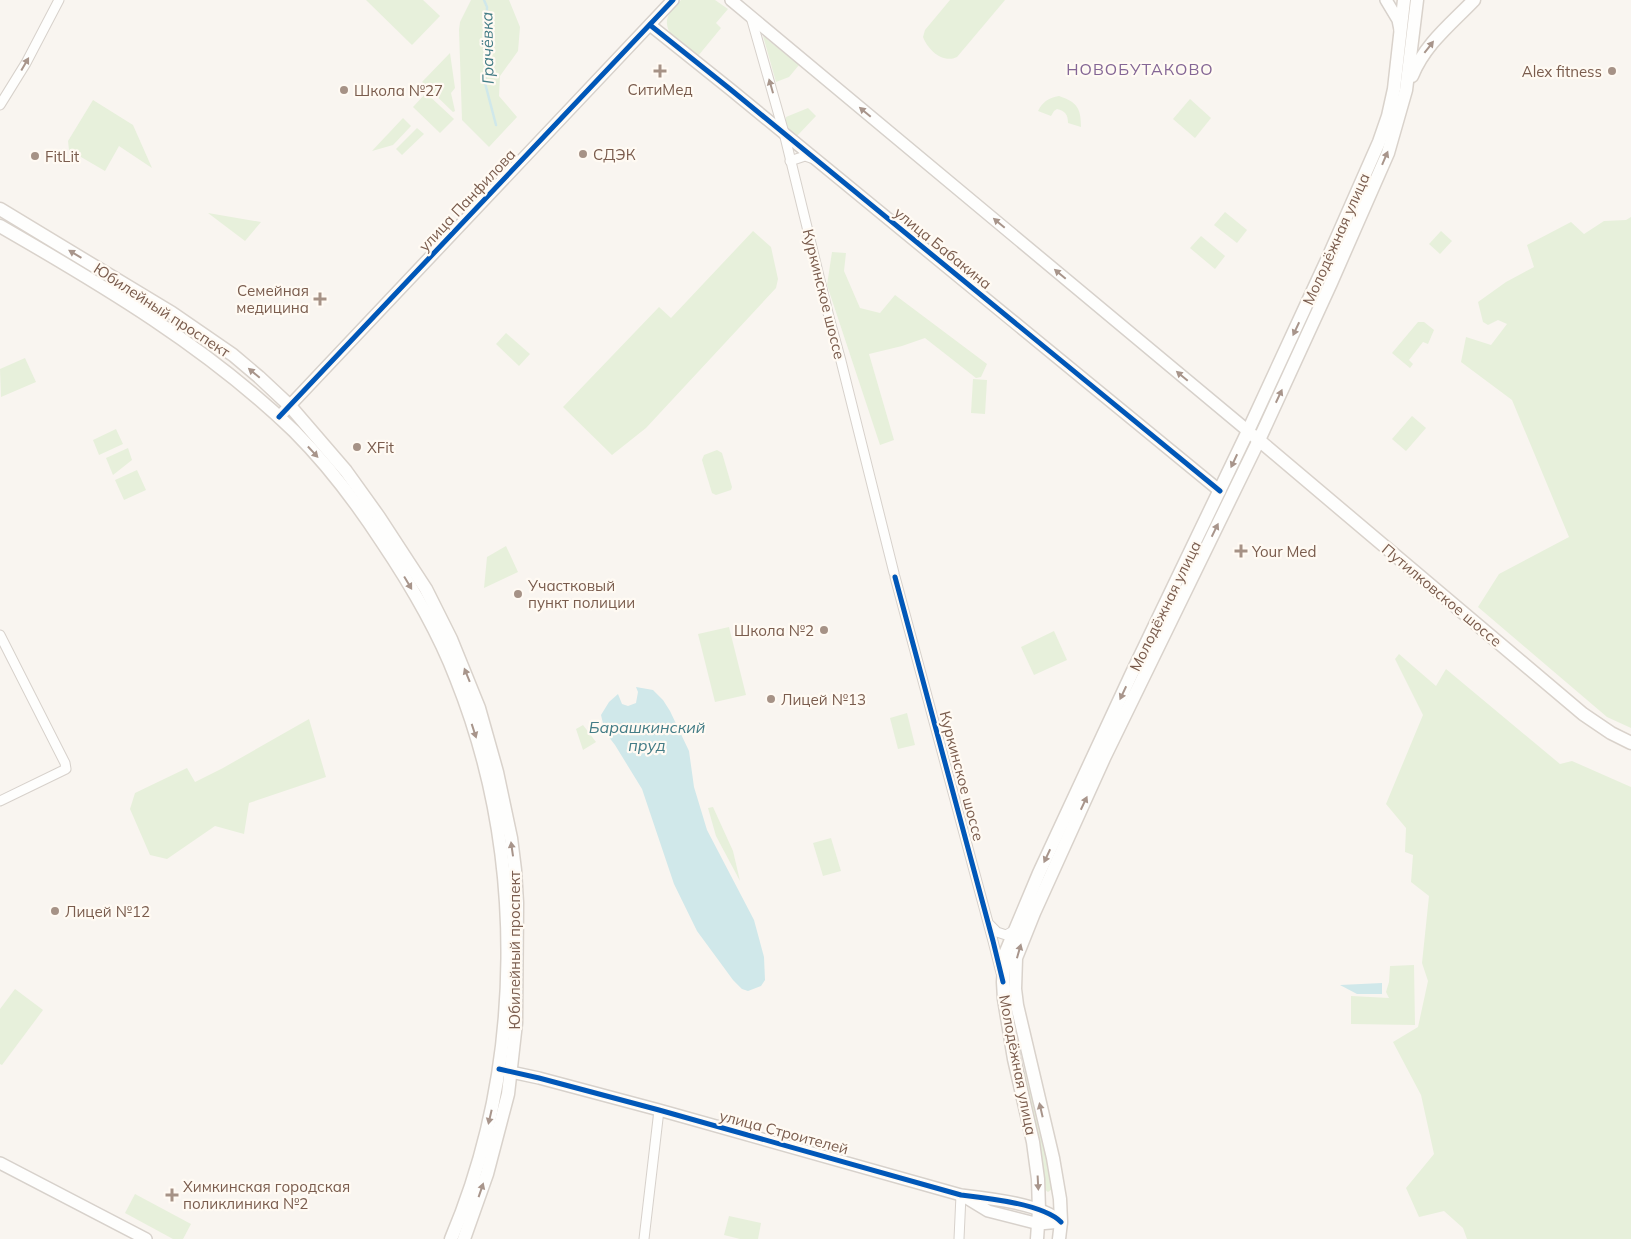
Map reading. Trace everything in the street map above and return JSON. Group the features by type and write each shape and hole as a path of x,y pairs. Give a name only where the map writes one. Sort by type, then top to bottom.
{"main road":[{"name":"Молодёжная улица","path":"1037,1239 1039,1210 1036,1160 1008,1025 1003,982 1005,954 1085,774 1248,432 1379,142 1388,116 1394,89 1404,0"},
{"name":"Молодёжная улица","path":"1061,1222 1060,1199 1053,1158 1017,1004 1015,989 1016,958 1034,913 1105,756 1259,440 1388,153 1406,90 1416,0"},
{"path":"1406,90 1416,66 1425,51 1474,0"},
{"name":"Юбилейный проспект","path":"0,209 201,332 260,377 290,406 346,472 379,517 426,589 451,639 479,708 505,804 515,870 517,966 516,1023 505,1070 470,1187 451,1239"},
{"name":"Юбилейный проспект","path":"0,226 182,338 219,365 279,417 317,455 366,517 418,599 442,646 473,726 493,806 506,903 504,1023 505,1070 508,1094 487,1174 464,1239"},
{"name":"Путилковское шоссе","path":"1248,432 1583,714 1610,733 1631,743"},
{"path":"1059,1239 1061,1222"},
{"path":"1061,1222 1066,1239"}],"street":[{"path":"0,105 26,63 60,0"},
{"name":"улица Панфилова","path":"279,417 673,0"},
{"path":"731,0 1248,432"},
{"path":"1386,0 1398,20 1401,33"},
{"name":"Куркинское шоссе","path":"751,16 784,133 895,575 989,923 1003,982"},
{"name":"улица Бабакина","path":"650,25 1220,491"},
{"path":"790,161 805,156 816,160"},
{"path":"0,635 65,763 66,769 0,801"},
{"path":"989,923 997,932 1006,935 1015,930"},
{"name":"улица Строителей","path":"505,1070 659,1110 961,1195 988,1198 1039,1210 1055,1216 1061,1222"},
{"path":"644,1239 659,1110"},
{"path":"0,1163 146,1239"},
{"path":"959,1239 961,1195"},
{"name":"улица Строителей","path":"961,1195 988,1211 1039,1224 1061,1222"}],"green space":[{"path":"366,0 423,0 440,16 412,45"},
{"path":"471,0 509,0 520,27 518,51 500,76 499,96 517,117 489,147 462,120 459,30 460,22"},
{"path":"681,0 715,0 728,9 716,23 721,28 698,56 670,33 668,28 667,19"},
{"path":"950,0 1005,0 957,57 946,59 932,51 923,37 925,30"},
{"path":"763,36 799,65 789,77 776,82"},
{"path":"450,53 455,88 451,93 455,111 453,112 422,82"},
{"path":"426,93 454,119 440,133 413,107"},
{"path":"1059,96 1074,103 1077,107 1081,127 1068,123 1067,115 1060,110 1054,111 1051,116 1038,111 1047,100"},
{"path":"1190,99 1211,118 1195,138 1173,119"},
{"path":"93,100 133,125 152,168 119,146 105,171 69,150 68,141"},
{"path":"808,108 816,116 797,136 787,125 786,117"},
{"path":"403,118 411,126 393,145 372,151"},
{"path":"417,128 424,134 402,155 396,149"},
{"path":"1225,212 1247,230 1237,243 1214,225"},
{"path":"208,213 261,222 245,241"},
{"path":"1631,217 1631,728 1607,717 1478,607 1499,574 1569,537 1512,400 1461,362 1466,337 1491,345 1507,324 1498,320 1488,325 1483,322 1478,302 1506,282 1534,267 1527,245 1571,222 1584,234 1604,221 1626,220"},
{"path":"753,231 771,247 778,279 776,288 646,428 612,455 563,407 659,307 671,318"},
{"path":"1441,231 1452,241 1440,254 1429,244"},
{"path":"1201,236 1225,256 1215,269 1190,248"},
{"path":"832,252 846,253 844,271 860,308 880,313 895,295 987,364 981,377 976,378 925,338 869,354 894,440 880,445 827,285"},
{"path":"1418,322 1424,322 1434,330 1428,344 1423,342 1409,360 1413,364 1410,368 1392,353"},
{"path":"506,333 530,354 519,366 496,344"},
{"path":"25,358 36,382 1,397 0,369"},
{"path":"973,379 987,380 985,414 971,413"},
{"path":"1412,416 1426,428 1406,451 1392,439"},
{"path":"116,429 123,444 99,455 93,440"},
{"path":"128,448 132,460 113,475 106,458"},
{"path":"717,450 722,453 732,487 731,490 716,495 712,493 702,460 704,455"},
{"path":"137,470 146,490 124,500 115,480"},
{"path":"506,546 518,572 484,588 487,557"},
{"path":"729,627 746,695 715,702 698,634"},
{"path":"1054,631 1067,660 1034,675 1021,647"},
{"path":"1399,654 1436,686 1446,669 1560,764 1572,761 1631,787 1631,1239 1467,1239 1463,1228 1444,1211 1419,1217 1406,1188 1434,1154 1421,1095 1393,1042 1418,1027 1428,981 1422,963 1429,896 1411,882 1413,855 1405,852 1406,828 1386,804 1423,715 1395,659"},
{"path":"907,713 915,745 898,749 890,718"},
{"path":"309,719 326,777 249,803 244,834 215,826 167,859 150,855 130,809 135,793 187,768 195,782"},
{"path":"583,725 596,742 583,750 576,729"},
{"path":"713,807 733,851 740,881 716,836 708,808"},
{"path":"831,838 841,871 823,876 813,843"},
{"path":"1414,965 1415,1025 1351,1024 1351,996 1389,998 1386,992 1390,966"},
{"path":"15,989 43,1010 2,1065 0,1064 0,1009"},
{"path":"1025,1072 1044,1145 1052,1189 1048,1192 1044,1189 1023,1073"},
{"path":"135,1194 191,1224 183,1239 173,1239 125,1213"},
{"path":"729,1216 761,1223 758,1239 740,1239 724,1235"}],"water":[{"name":"Барашкинский пруд","path":"636,687 653,690 663,700 689,751 694,787 707,830 754,920 764,957 765,980 761,986 748,991 742,989 733,980 697,931 674,884 642,789 605,732 601,715 609,702 618,694 622,704 628,706 636,703 638,692"},
{"path":"1382,983 1382,994 1357,994 1340,985"}],"waterway":[{"name":"Грачёвка","path":"484,0 487,7 485,83 496,125"}],"cycle path":[{"path":"279,417 673,0"},
{"path":"650,25 1220,491"},
{"path":"895,577 1003,982"},
{"path":"499,1069 659,1110 961,1195 1028,1206 1053,1216 1061,1222"}],"place":[{"name":"СитиМед","path":"660,71"},
{"name":"Alex fitness","path":"1612,71"},
{"name":"Школа №27","path":"344,90"},
{"name":"СДЭК","path":"583,154"},
{"name":"FitLit","path":"35,156"},
{"name":"Семейная медицина","path":"320,299"},
{"name":"XFit","path":"357,447"},
{"name":"Your Med","path":"1241,551"},
{"name":"Участковый пункт полиции","path":"518,594"},
{"name":"Школа №2","path":"824,630"},
{"name":"Лицей №13","path":"771,699"},
{"name":"Лицей №12","path":"55,911"},
{"name":"Химкинская городская поликлиника №2","path":"172,1195"}],"district":[{"name":"НОВОБУТАКОВО","path":"1140,69"}]}
